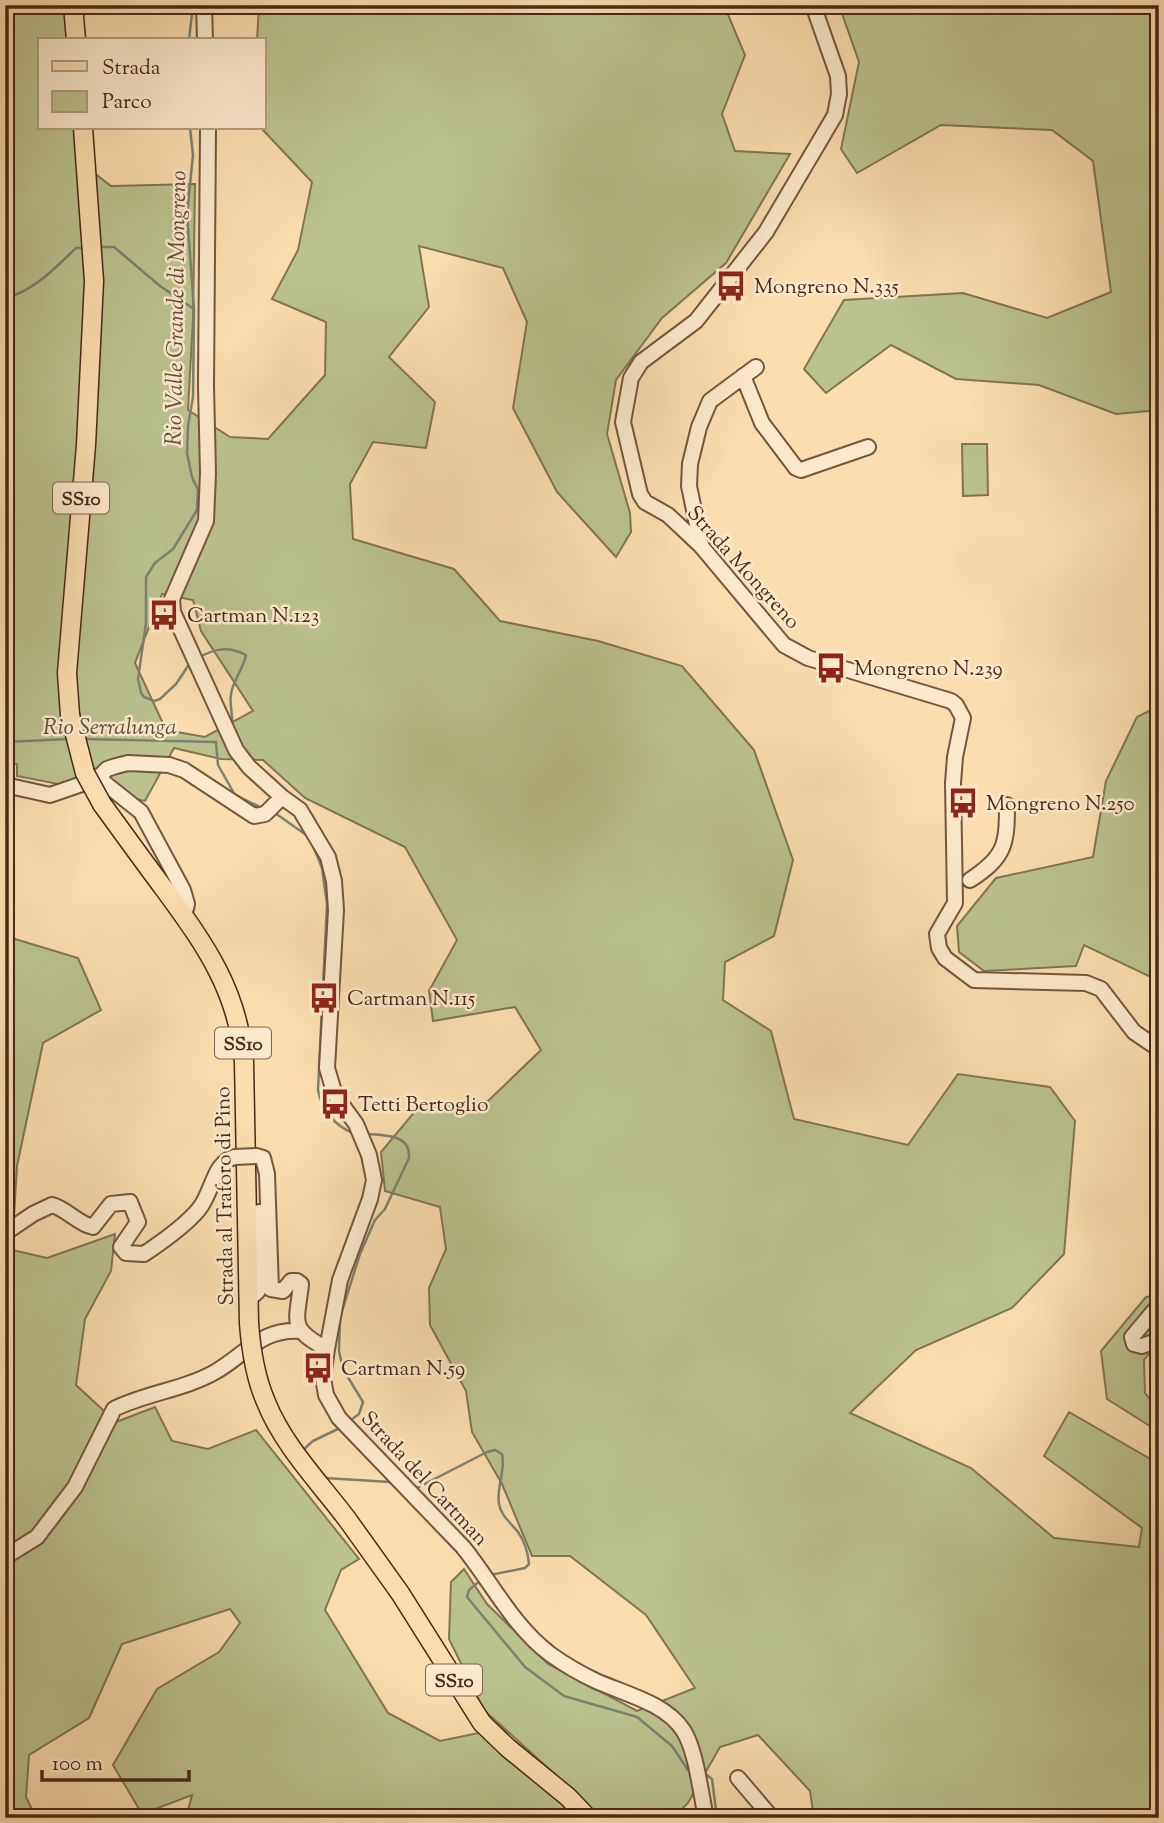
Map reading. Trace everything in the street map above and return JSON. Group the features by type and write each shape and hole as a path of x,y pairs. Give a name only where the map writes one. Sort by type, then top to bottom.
{"main road":[{"path":"73,5 76,38"},
{"name":"Strada al Traforo di Pino","path":"83,130 94,281 86,445 67,673 70,715 85,774 102,804 203,942 222,976 242,1038 248,1323 252,1358 266,1402 291,1444 400,1593 482,1723 568,1797 588,1818"}],"street":[{"path":"204,5 205,38"},
{"name":"Strada Mongreno","path":"814,5 838,76 835,115 766,232 696,321 641,362 631,378 623,422 640,494 645,502 668,515 701,546 783,645 808,657 951,701 960,711 963,725 955,757 953,783 955,903 937,934 939,948 946,958 974,980 1086,983 1101,989 1134,1032 1159,1049"},
{"name":"Strada del Cartman","path":"208,130 206,521 172,599 173,612 236,750 273,805"},
{"path":"701,546 689,486 690,464 696,440 710,401 756,367"},
{"path":"743,376 762,423 796,468 801,470 868,447"},
{"name":"Strada del Cartman","path":"5,785 50,795 82,784 107,769 128,763 169,765 184,770 254,816 273,805 300,810 328,857 334,881 336,909 327,1068 335,1095 356,1124 369,1155 374,1180 370,1199 340,1280 323,1378 326,1395 339,1418 424,1504 480,1568 497,1595 529,1635 551,1655 593,1680 667,1713 684,1731 694,1761 706,1818"},
{"path":"101,775 102,781 141,812 183,890 187,904 184,916"},
{"path":"955,892 991,865 1005,847 1007,805"},
{"path":"5,1233 52,1205 89,1227 96,1225 111,1204 130,1202 138,1222 121,1247 126,1253 144,1254 199,1210 210,1193 220,1166 226,1160 235,1157 263,1158 267,1174 271,1289 283,1291 291,1281 301,1284 296,1323 301,1331 327,1349"},
{"path":"248,1300 258,1292 258,1219 267,1174"},
{"path":"1159,1305 1132,1337 1134,1345 1142,1346 1159,1340"},
{"path":"5,1557 37,1537 75,1487 114,1409 198,1380 217,1371 241,1351 261,1340 290,1330 301,1331"},
{"path":"738,1778 772,1818"}],"green space":[{"path":"5,5 69,5 72,38 38,38 38,130 79,130 81,163 111,186 195,184 193,319 188,410 230,437 268,439 325,375 326,322 272,299 298,250 312,182 263,130 266,130 266,38 257,38 259,5 415,5 434,9 437,5 724,5 745,55 722,114 735,151 790,154 726,263 662,318 616,380 607,434 630,513 631,532 616,557 557,492 513,408 527,322 503,268 419,246 429,307 389,357 435,402 426,448 373,442 350,484 353,539 454,569 500,621 598,641 682,666 754,750 793,860 774,936 725,962 723,1000 771,1031 794,1119 908,1145 958,1074 1050,1087 1075,1121 1064,1254 1012,1308 916,1350 850,1413 971,1468 1054,1538 1139,1547 1142,1528 1044,1456 1069,1412 1159,1464 1159,1818 814,1818 810,1791 758,1735 720,1747 688,1803 673,1818 599,1818 580,1797 484,1710 449,1639 451,1582 464,1569 487,1604 548,1664 637,1711 695,1688 646,1615 570,1556 532,1556 502,1484 472,1432 466,1391 430,1325 429,1288 446,1249 440,1207 385,1191 381,1152 417,1109 488,1101 541,1050 515,1007 433,1021 429,991 457,940 405,847 305,798 263,760 221,759 174,748 145,801 17,776 17,764 5,762","holes":["162,594 193,600 201,631 253,711 205,737 166,730 135,663"]},
{"path":"839,5 1159,5 1159,410 1116,414 1039,385 956,379 891,345 826,393 804,369 844,300 963,293 1047,318 1111,292 1093,161 1052,130 941,125 857,173 841,149 859,62"},
{"path":"962,444 987,444 988,495 963,496"},
{"path":"1159,706 1159,981 1084,945 1076,966 984,971 959,952 957,926 996,878 1093,857 1106,781 1137,717"},
{"path":"5,936 78,958 101,1010 43,1043 17,1166 12,1250 47,1258 115,1234 111,1271 85,1319 76,1385 116,1422 155,1407 172,1441 208,1449 256,1430 359,1559 341,1570 325,1610 388,1713 440,1741 483,1732 533,1775 576,1818 186,1818 192,1795 142,1814 113,1765 157,1689 219,1652 240,1623 230,1609 122,1644 89,1718 29,1755 26,1797 36,1818 5,1818"},
{"path":"1159,1295 1159,1341 1144,1360 1145,1393 1159,1410 1159,1426 1153,1428 1107,1399 1101,1351 1146,1297"}],"waterway":[{"name":"Rio Valle Grande di Mongreno","path":"189,38 193,5"},
{"name":"Rio Valle Grande di Mongreno","path":"190,130 193,155 187,214 194,309 193,397 187,453 198,490 197,510 173,549 155,563 146,577 146,623 138,679 141,693 154,701 160,699 176,684 190,663"},
{"path":"100,247 114,247 160,286 194,309"},
{"path":"5,298 34,285 76,248 86,248"},
{"name":"Rio Valle Grande di Mongreno","path":"198,658 222,649 246,655 231,694 232,729"},
{"name":"Rio Serralunga","path":"5,742 69,739"},
{"name":"Rio Serralunga","path":"82,739 216,742"},
{"name":"Rio Valle Grande di Mongreno","path":"216,742 218,765 235,795 262,808"},
{"name":"Rio Valle Grande di Mongreno","path":"275,813 309,837"},
{"name":"Rio Valle Grande di Mongreno","path":"312,843 322,868 327,904 318,1090 322,1104 330,1116 353,1133"},
{"name":"Rio Valle Grande di Mongreno","path":"348,1422 359,1414 363,1402 343,1369 339,1351 340,1317 360,1254 409,1158 406,1144 401,1140 366,1134"},
{"name":"Rio Valle Grande di Mongreno","path":"305,1453 304,1449 313,1441 340,1428"},
{"name":"Rio Valle Grande di Mongreno","path":"415,1489 487,1452 495,1450 502,1454 499,1504 504,1516 523,1540 529,1564 525,1568 490,1575"},
{"name":"Rio Valle Grande di Mongreno","path":"325,1478 390,1482 399,1490"},
{"name":"Rio Valle Grande di Mongreno","path":"481,1580 469,1590 467,1597 525,1667 564,1696 637,1717 672,1746 690,1770"},
{"name":"Rio Valle Grande di Mongreno","path":"703,1772 712,1779 717,1818"}],"place":[{"name":"Mongreno N.335","path":"731,286"},
{"name":"Cartman N.123","path":"164,615"},
{"name":"Mongreno N.239","path":"831,668"},
{"name":"Mongreno N.250","path":"963,803"},
{"name":"Cartman N.115","path":"324,998"},
{"name":"Tetti Bertoglio","path":"335,1104"},
{"name":"Cartman N.59","path":"318,1368"}]}
